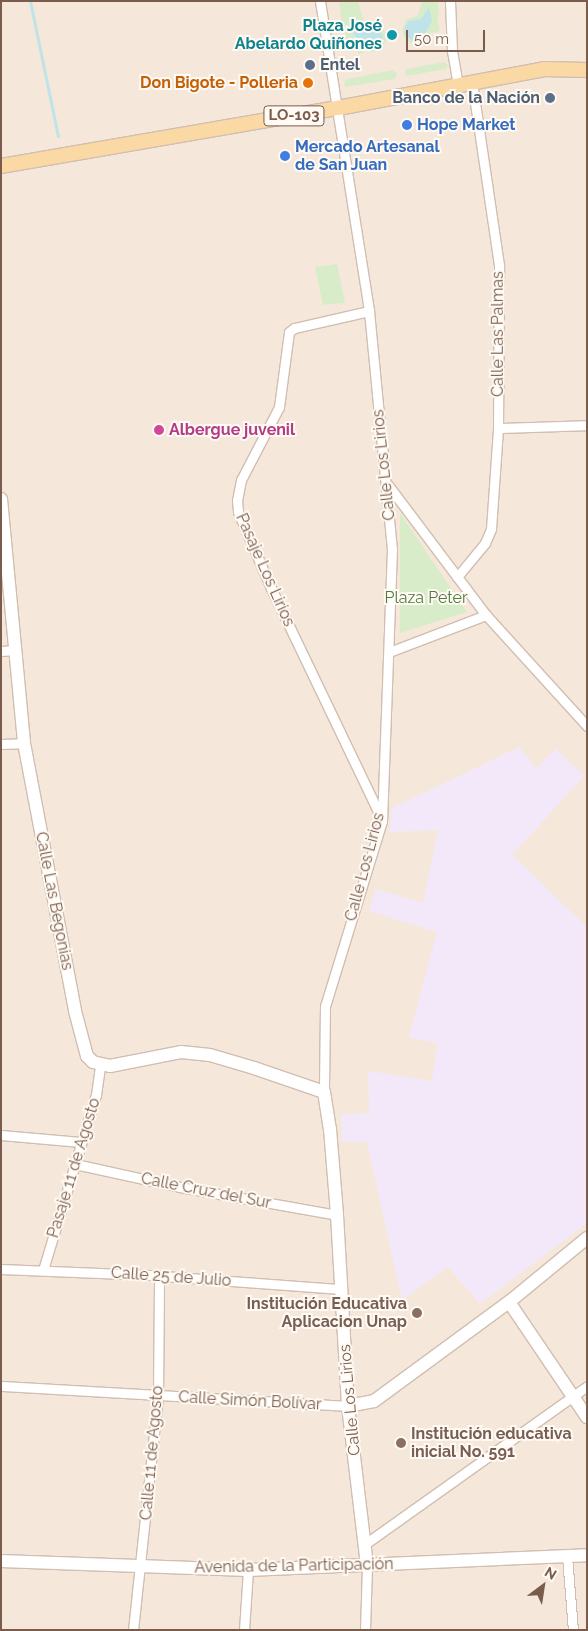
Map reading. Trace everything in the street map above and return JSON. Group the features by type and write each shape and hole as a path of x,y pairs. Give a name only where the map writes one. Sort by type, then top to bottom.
{"main road":[{"name":"LO-103","path":"1,166 338,108 544,69 587,70"}],"street":[{"name":"Calle Los Lirios","path":"320,1 329,68 338,108 369,311 392,549 382,821 325,1006 324,1092 330,1129 337,1215 348,1406 366,1565"},
{"path":"450,1 452,51 458,84"},
{"name":"Calle Las Palmas","path":"457,577 485,543 491,529 498,428 499,265 472,82"},
{"name":"Pasaje Los Lirios","path":"369,311 294,328 289,332 278,407 241,480 237,500 238,512 271,588 382,821"},
{"path":"498,428 587,425"},
{"path":"387,484 486,615 587,726"},
{"name":"Calle Las Begonias","path":"1,499 4,556 24,743 74,1011 87,1056 93,1062 100,1065"},
{"path":"388,652 486,615"},
{"path":"1,651 14,650"},
{"path":"1,744 24,743"},
{"path":"100,1065 110,1066 181,1052 210,1055 324,1092"},
{"name":"Pasaje 11 de Agosto","path":"43,1270 96,1094 100,1065"},
{"path":"1,1135 81,1142"},
{"name":"Calle Cruz del Sur","path":"75,1164 180,1187 337,1215"},
{"path":"348,1406 374,1400 509,1302 587,1238"},
{"name":"Calle 25 de Julio","path":"1,1269 159,1276 341,1289"},
{"name":"Calle 11 de Agosto","path":"133,1630 158,1397 159,1276"},
{"path":"509,1302 587,1417"},
{"name":"Calle Simón Bolívar","path":"1,1386 39,1387 158,1397 348,1406"},
{"path":"365,1544 587,1386"},
{"name":"Avenida de la Participación","path":"1,1561 141,1568 248,1570 587,1554"},
{"path":"567,1556 573,1630"},
{"path":"365,1630 366,1565"},
{"path":"244,1630 248,1570"}],"shaded area":[{"path":"1,1 587,1 587,1630 1,1630"},
{"path":"519,747 536,768 556,749 584,776 512,855 587,927 587,1223 480,1304 448,1267 402,1300 367,1142 342,1142 341,1115 369,1113 368,1071 432,1081 437,1043 409,1037 437,932 369,911 376,889 423,903 438,830 390,832 391,809"}],"green space":[{"path":"339,1 358,1 364,22 383,27 387,40 382,48 371,52 364,50 364,53 359,54 354,47 344,45 345,33 343,32"},
{"path":"422,1 438,2 439,16 437,18 440,31 431,33 431,42 428,44 425,42 412,44 405,38 402,30 406,20 418,15"},
{"path":"444,62 448,65 446,69 406,76 405,73 406,69"},
{"path":"393,70 397,74 395,79 345,87 344,83 347,79"},
{"path":"337,264 345,303 323,305 315,267"},
{"name":"Plaza Peter","path":"400,513 467,612 400,633"}],"water":[{"path":"429,7 432,21 423,38 413,41 405,34 405,26 409,21 421,19"},
{"path":"352,21 361,28 380,30 383,37 379,47 370,48 359,42 353,33"}],"waterway":[{"path":"30,1 58,136"}],"place":[{"name":"Plaza José Abelardo Quiñones","path":"392,35"},
{"name":"Entel","path":"310,65"},
{"name":"Don Bigote - Polleria","path":"308,83"},
{"name":"Banco de la Nación","path":"550,98"},
{"name":"Hope Market","path":"407,125"},
{"name":"Mercado Artesanal de San Juan","path":"285,156"},
{"name":"Albergue juvenil","path":"159,430"},
{"name":"Institución Educativa Aplicacion Unap","path":"417,1313"},
{"name":"Institución educativa inicial No. 591","path":"401,1443"}]}
